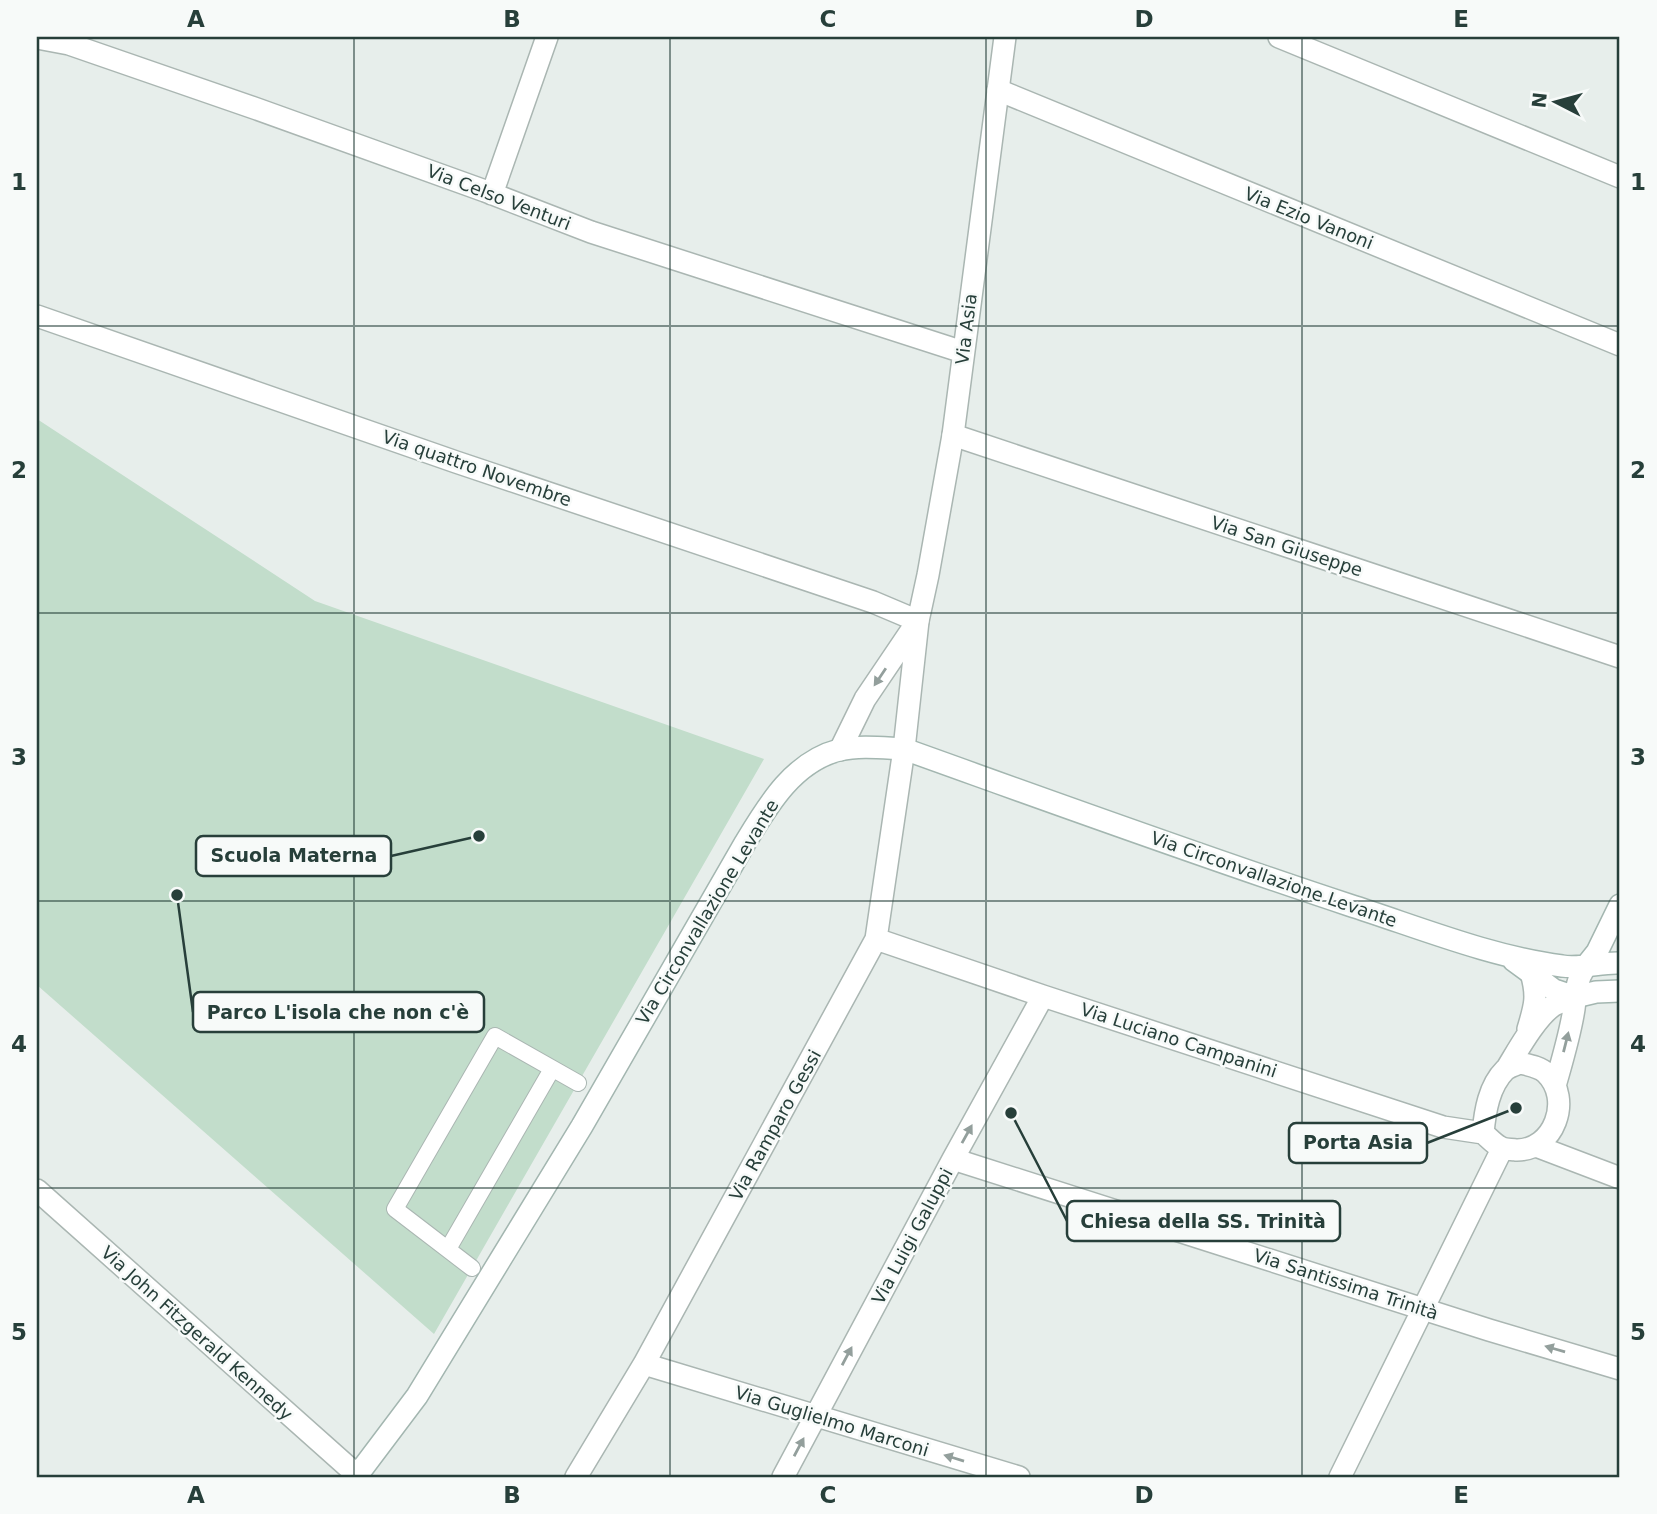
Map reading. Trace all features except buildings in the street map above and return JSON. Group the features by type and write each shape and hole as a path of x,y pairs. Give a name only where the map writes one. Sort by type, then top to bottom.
{"street":[{"path":"492,194 547,37"},
{"name":"Via Asia","path":"904,749 918,621 953,435 1005,37"},
{"path":"1279,37 1620,177"},
{"name":"Via Celso Venturi","path":"37,38 82,48 257,109 591,232 963,352"},
{"name":"Via Ezio Vanoni","path":"998,90 1620,345"},
{"name":"Via quattro Novembre","path":"37,316 456,462 860,597 918,621"},
{"name":"Via San Giuseppe","path":"953,435 1620,657"},
{"name":"Via Asia","path":"840,750 865,699 918,621"},
{"name":"Via Circonvallazione Levante","path":"357,1476 417,1396 582,1126 771,801 803,767 823,756 856,748 904,749 1228,865 1508,957 1566,967 1585,967 1605,962 1620,963"},
{"name":"Via Ramparo Gessi","path":"576,1477 644,1364 876,939 904,749"},
{"path":"1555,1086 1579,976 1601,944 1620,905"},
{"name":"Via Luciano Campanini","path":"876,939 1443,1127 1483,1133"},
{"name":"Via Circonvallazione Levante","path":"1508,957 1554,990 1575,997"},
{"path":"1524,1040 1536,1003 1536,989 1531,973"},
{"path":"1596,992 1620,974"},
{"path":"1507,1068 1520,1063 1545,1072 1555,1086 1558,1097 1559,1116 1548,1136 1536,1146 1523,1150 1502,1149 1483,1133 1485,1113 1494,1084 1544,1013 1554,1005 1596,992 1620,991"},
{"name":"Via Luigi Galuppi","path":"783,1477 1043,996"},
{"path":"1536,1146 1620,1178"},
{"path":"1340,1477 1502,1149"},
{"name":"Via Santissima Trinità","path":"953,1159 1489,1330 1620,1368"},
{"name":"Via John Fitzgerald Kennedy","path":"37,1190 357,1476"},
{"name":"Via Guglielmo Marconi","path":"644,1364 1019,1477"}],"lane":[{"path":"472,1268 395,1209 495,1036 578,1083"},
{"path":"448,1249 552,1069"}],"green space":[{"path":"37,419 315,601 764,759 434,1334 37,985"}],"place":[{"name":"Scuola Materna","path":"479,836"},
{"name":"Parco L'isola che non c'è","path":"177,895"},
{"name":"Porta Asia","path":"1516,1108"},
{"name":"Chiesa della SS. Trinità","path":"1011,1113"}]}
